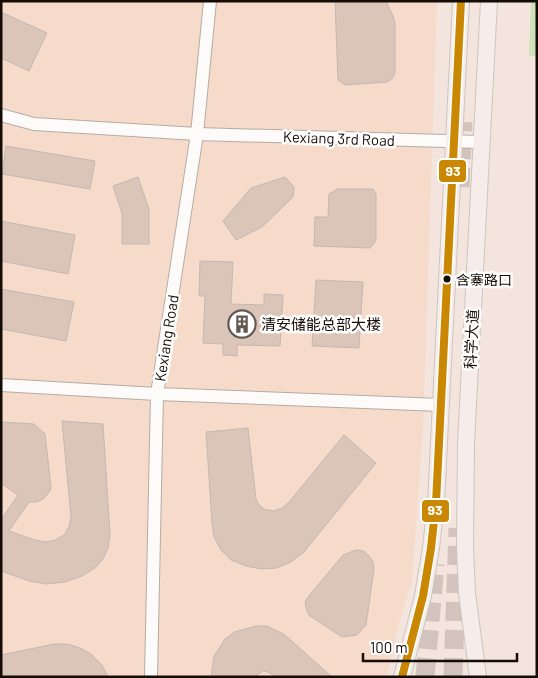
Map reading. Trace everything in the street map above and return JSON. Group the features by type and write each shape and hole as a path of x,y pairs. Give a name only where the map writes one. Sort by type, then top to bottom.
{"main road":[{"name":"科学大道","path":"402,677 423,596 436,503 461,1"},
{"name":"科学大道","path":"478,677 467,593 465,556 466,443 489,1"},
{"path":"439,439 444,432 457,430 466,443"}],"street":[{"name":"Kexiang Road","path":"151,677 157,394 196,134 210,1"},
{"name":"Kexiang 3rd Road","path":"1,115 34,124 196,134 482,142"},
{"path":"1,385 157,394 441,405"}],"shaded area":[{"path":"1,1 437,1 423,428 412,581 400,620 387,677 1,677"}],"green space":[{"path":"531,1 537,1 537,56 529,56"}],"building":[{"path":"335,1 386,1 395,23 395,73 392,79 387,82 345,85 338,80"},
{"path":"1,12 47,33 29,71 1,58"},
{"path":"6,146 95,161 90,189 2,174"},
{"path":"138,177 149,209 149,244 122,244 122,213 113,186"},
{"path":"285,177 294,187 293,197 262,227 236,240 223,221 251,188"},
{"path":"337,189 373,189 376,194 376,241 370,248 314,246 315,217 328,217 329,194"},
{"path":"1,221 75,235 68,274 1,261"},
{"name":"清安储能总部大楼","path":"200,261 233,262 231,304 264,305 264,294 283,295 280,346 237,345 237,356 223,355 223,344 203,343 205,296 199,296"},
{"path":"316,280 363,282 359,348 312,346"},
{"path":"1,289 74,302 66,341 1,329"},
{"path":"62,421 103,424 110,535 108,548 103,559 95,568 82,576 65,582 46,584 29,581 1,571 1,520 18,495 1,483 1,422 34,424 45,434 50,491 43,499 29,502 9,531 46,542 64,535 69,527 71,517"},
{"path":"248,428 256,499 264,509 273,511 282,508 289,502 344,435 376,463 304,552 291,562 277,568 261,569 231,560 221,550 214,537 206,432"},
{"path":"356,550 364,551 369,556 373,562 374,569 366,625 357,635 342,637 310,616 305,602 343,555"},
{"path":"256,626 267,626 285,635 332,677 277,677 263,671 254,677 211,677 214,656 225,639 234,632"},
{"path":"54,644 67,644 91,654 102,665 108,677 1,677 1,655"}],"tunnel":[{"path":"460,187 463,122"},
{"path":"453,677 458,528"},
{"path":"425,677 435,564"}],"transit line":[{"name":"93","path":"402,677 423,596 436,503 461,1"}],"place":[{"name":"含寨路口","path":"447,279"},
{"name":"清安储能总部大楼","path":"242,324"}]}
